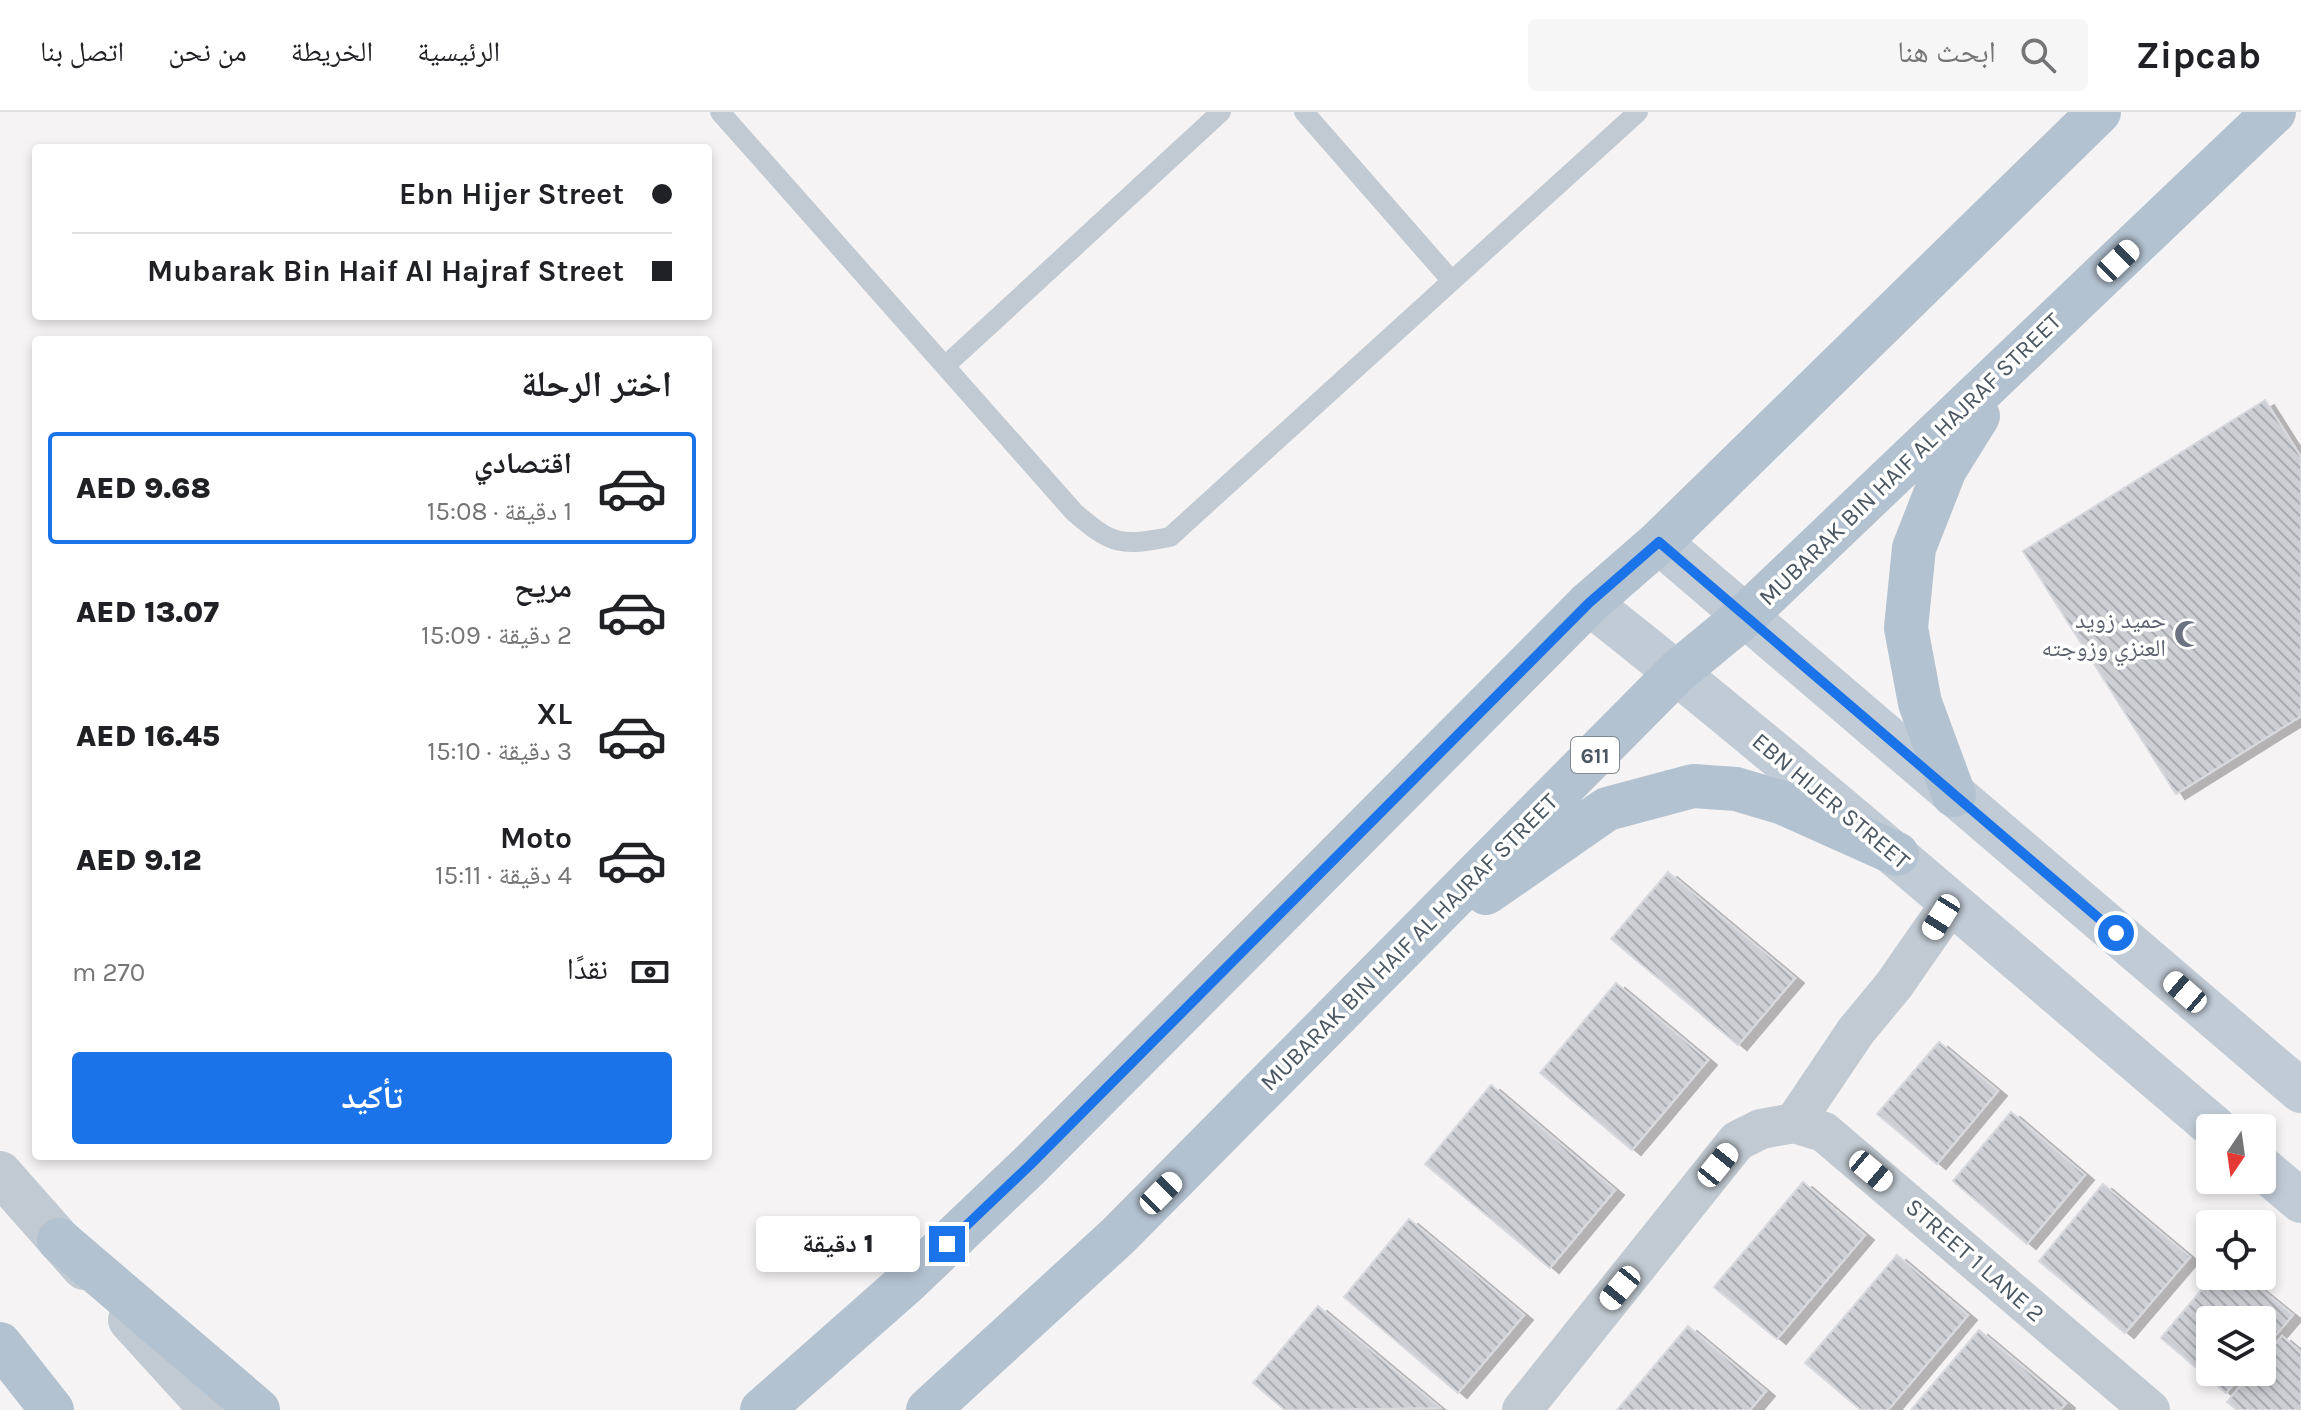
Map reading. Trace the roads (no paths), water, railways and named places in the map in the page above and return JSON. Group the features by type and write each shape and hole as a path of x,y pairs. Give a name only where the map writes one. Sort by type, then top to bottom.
{"main road":[{"path":"762,1410 906,1283 1030,1165 1589,603 1659,542 2099,112"},
{"name":"MUBARAK BIN HAIF AL HAJRAF STREET","path":"928,1410 1118,1236 1677,672 1745,616 2274,112"},
{"path":"1954,795 1920,703 1906,628 1914,548 1945,469 2007,367"},
{"path":"1659,542 2301,1091"},
{"name":"EBN HIJER STREET","path":"1589,603 1897,854 2199,1114"},
{"path":"1375,976 1502,881 1607,809 1693,786 1736,789 1783,803 1897,854"},
{"path":"2276,1180 2301,1201"},
{"path":"59,1240 258,1410"},
{"path":"745,1410 906,1283"},
{"path":"0,1343 52,1410"}],"street":[{"path":"1522,1410 1737,1141 1761,1129 1794,1123 1856,1031 1894,985 1951,903"},
{"name":"STREET 1 LANE 2","path":"1794,1123 1824,1132 2150,1410"},
{"path":"0,1173 212,1410"},
{"path":"0,1343 59,1410"}],"lane":[{"path":"720,112 1074,512 1097,533 1128,544 1170,537 1638,112"},
{"path":"945,366 1221,112"},
{"path":"1304,112 1451,280"}],"place":[{"name":"حميد زويد العنزي وزوجته","path":"2188,634"}]}
